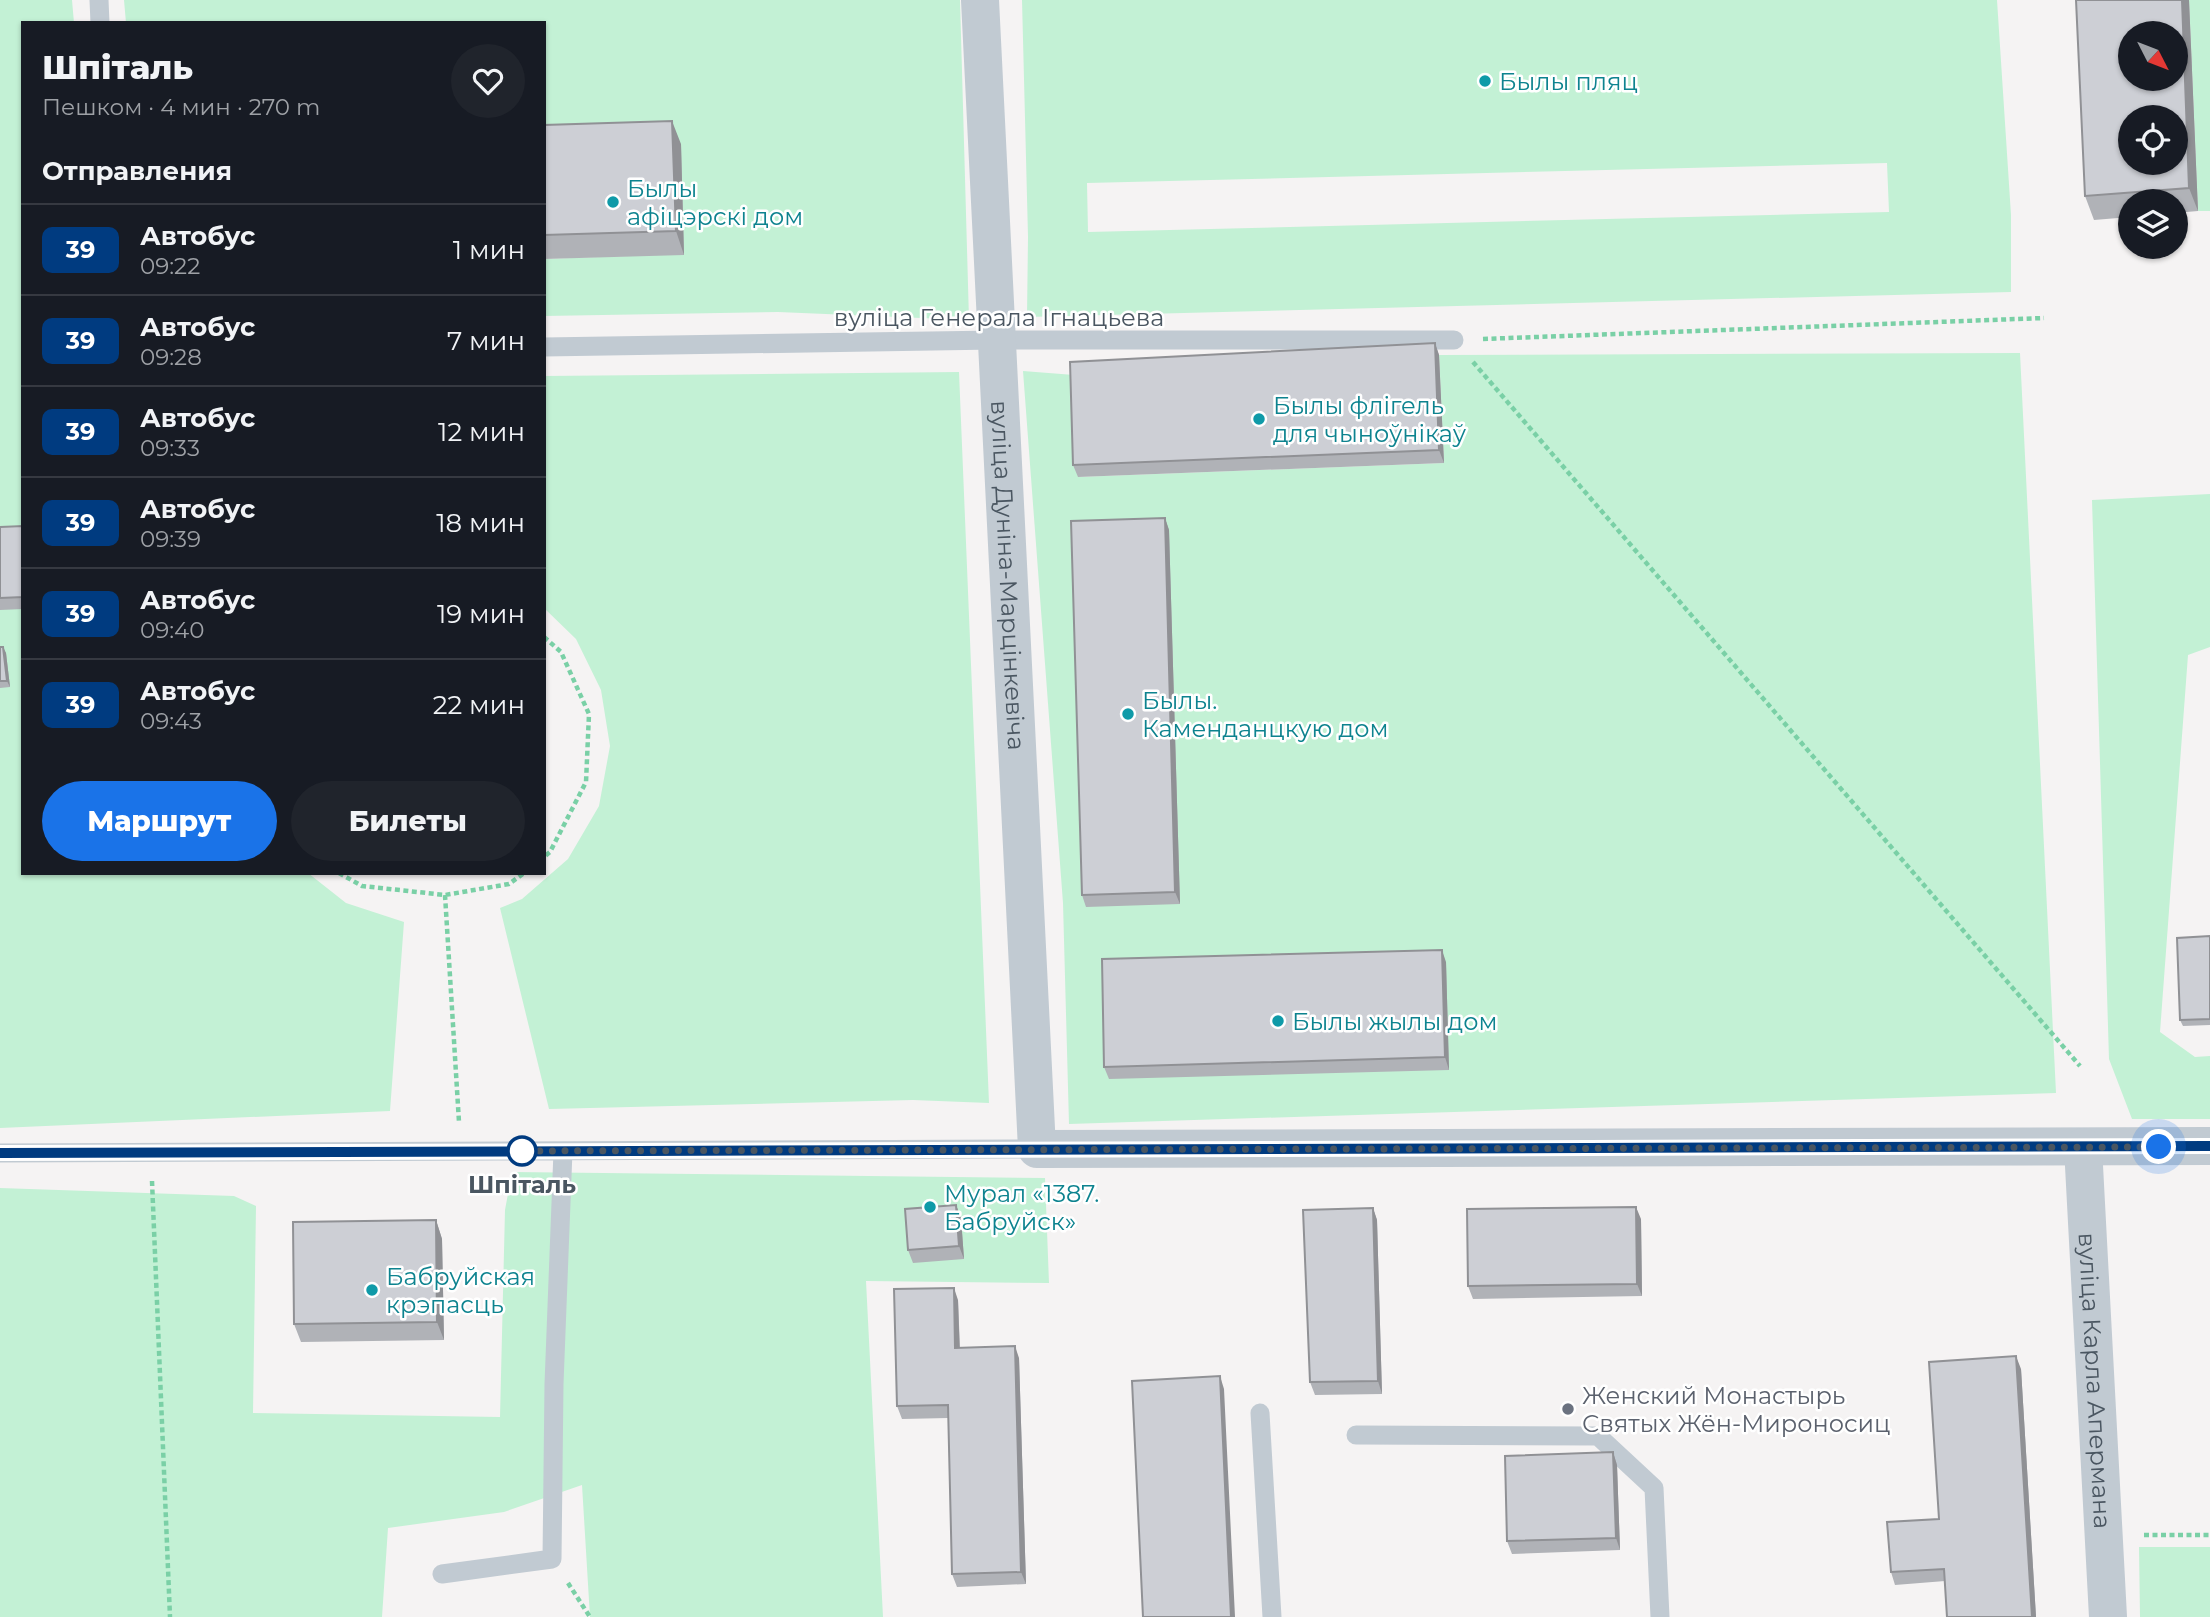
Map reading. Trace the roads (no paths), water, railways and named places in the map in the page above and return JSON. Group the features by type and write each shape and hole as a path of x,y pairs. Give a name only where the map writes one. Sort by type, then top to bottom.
{"street":[{"name":"вуліца Дуніна-Марцінкевіча","path":"980,0 1037,1149"},
{"path":"1037,1149 2210,1146"},
{"name":"вуліца Карла Апермана","path":"2083,1147 2108,1617"}],"lane":[{"path":"99,0 100,21"},
{"name":"вуліца Генерала Ігнацьева","path":"546,347 996,340 1454,340"},
{"path":"0,1153 1037,1149"},
{"path":"442,1574 552,1559 554,1384 563,1151"},
{"path":"1260,1413 1272,1617"},
{"path":"1356,1435 1598,1436 1654,1488 1660,1617"}],"place":[{"name":"Былы пляц","path":"1485,81"},
{"name":"Былы афіцэрскі дом","path":"613,202"},
{"name":"Былы флігель для чыноўнікаў","path":"1259,419"},
{"name":"Былы. Каменданцкую дом","path":"1128,714"},
{"name":"Былы жылы дом","path":"1278,1021"},
{"name":"Шпіталь","path":"522,1151"},
{"name":"Мурал «1387. Бабруйск»","path":"930,1207"},
{"name":"Бабруйская крэпасць","path":"372,1290"},
{"name":"Женский Монастырь Святых Жён-Мироносиц","path":"1568,1409"}]}
